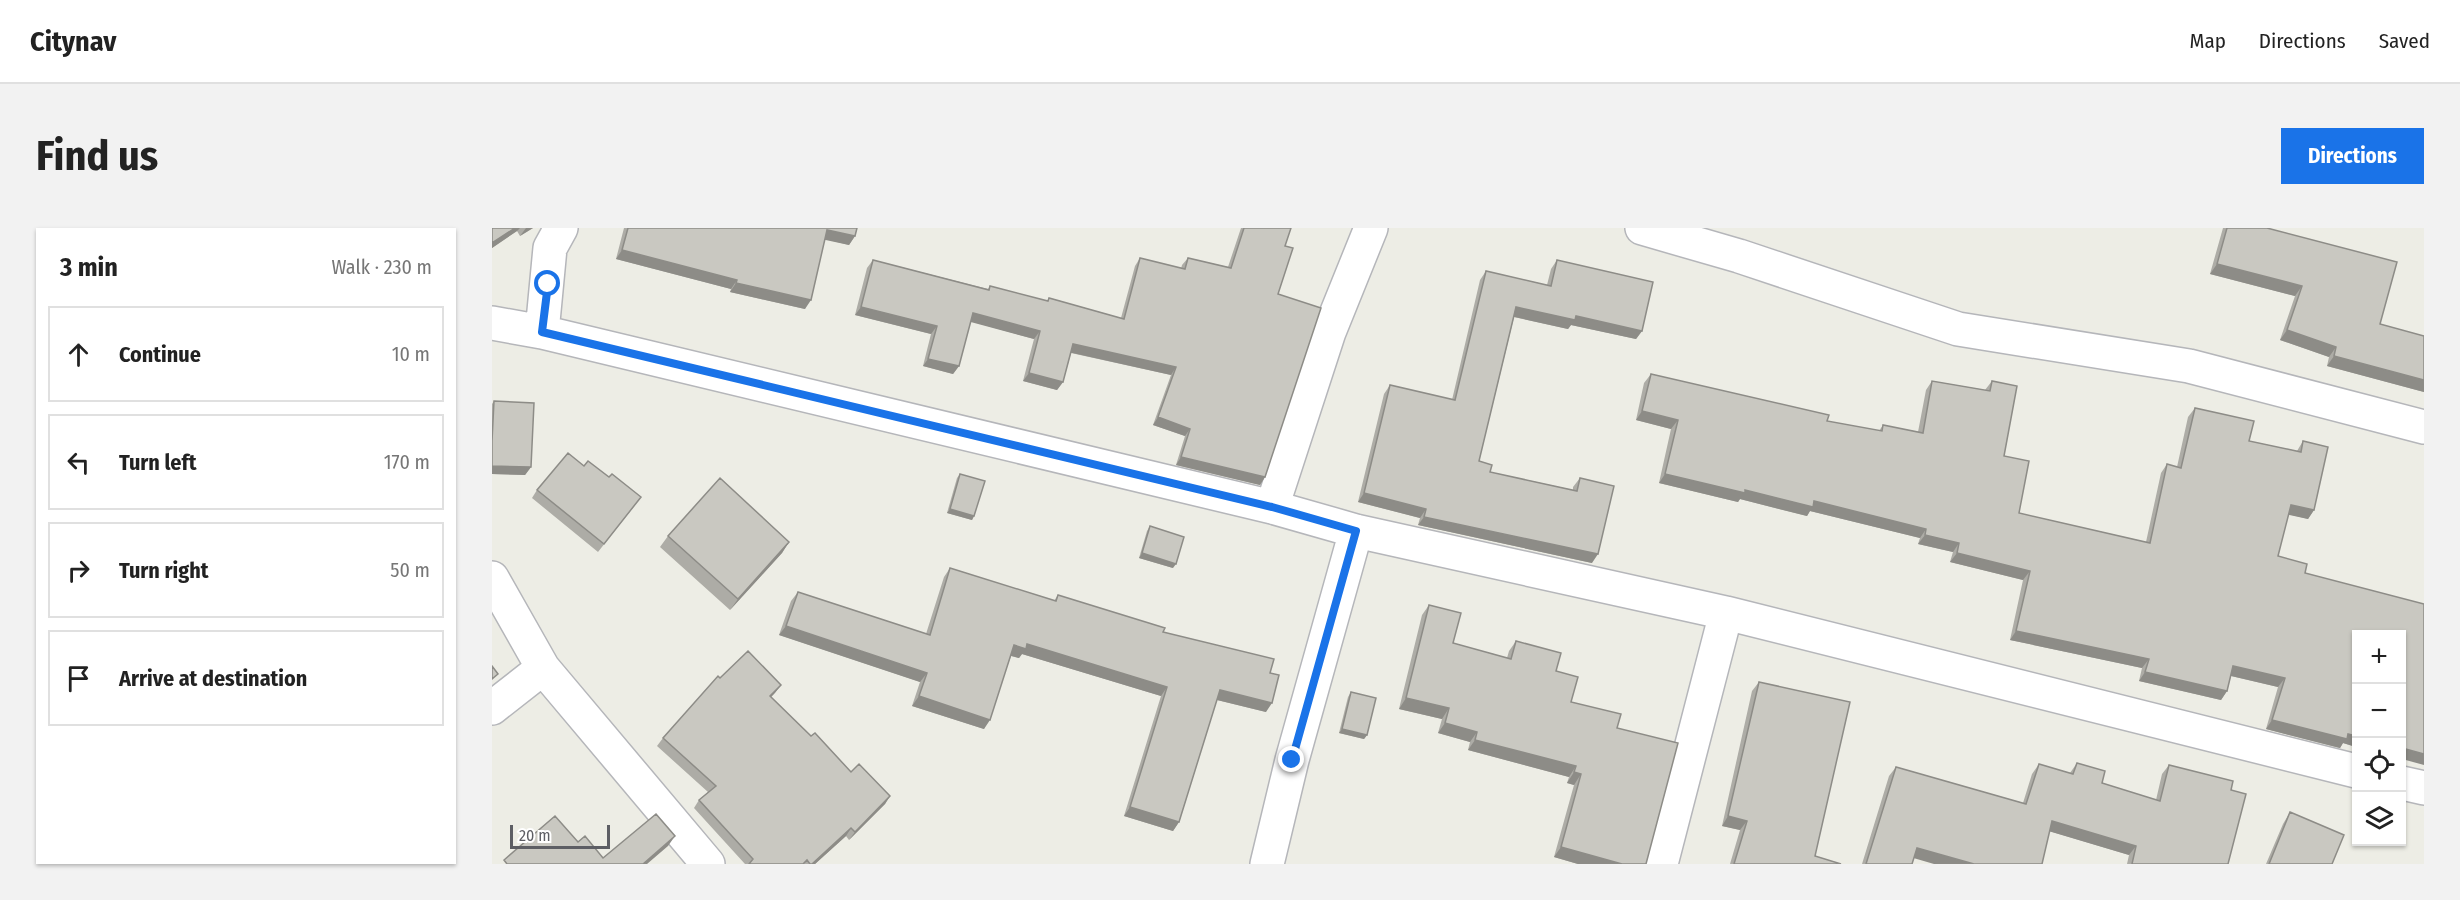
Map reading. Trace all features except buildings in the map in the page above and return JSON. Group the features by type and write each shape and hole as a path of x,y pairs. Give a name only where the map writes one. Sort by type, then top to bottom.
{"street":[{"path":"542,332 550,248 561,228"},
{"path":"1272,507 1329,332 1371,228"},
{"path":"1642,228 1739,256 1958,329 2189,366 2424,427"},
{"path":"492,323 542,332 1272,507 1356,531 1726,613 2352,770"},
{"path":"1267,864 1292,760 1356,531"},
{"path":"492,578 543,668 708,864"},
{"path":"1661,864 1726,613"},
{"path":"492,708 543,668"},
{"path":"2406,784 2424,788"}],"route":[{"path":"548,284 542,332 1272,507 1356,531 1292,760"}]}
